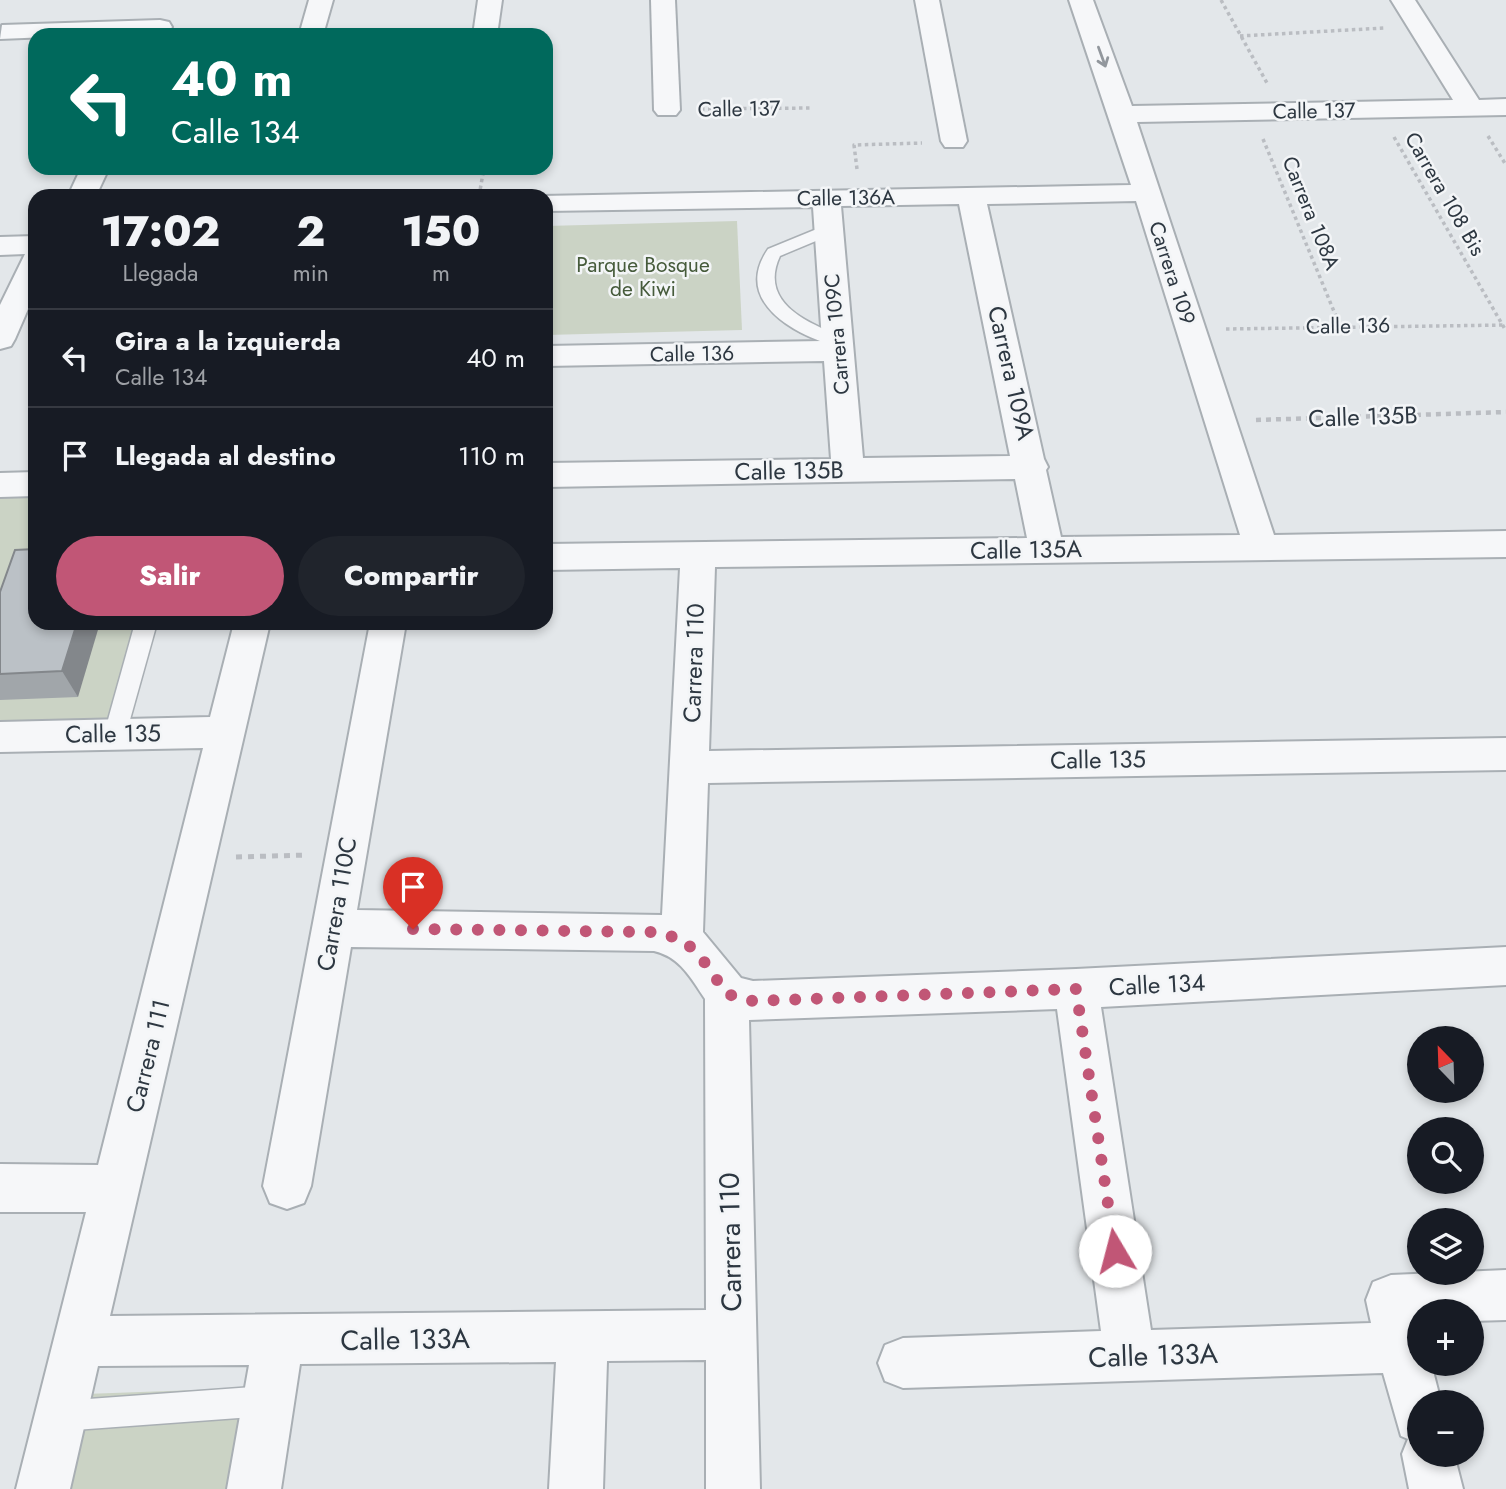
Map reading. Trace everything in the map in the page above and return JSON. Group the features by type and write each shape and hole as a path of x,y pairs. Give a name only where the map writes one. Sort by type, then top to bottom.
{"street":[{"path":"313,28 321,0"},
{"path":"486,28 490,0"},
{"path":"663,0 667,110"},
{"path":"927,0 954,141"},
{"name":"Carrera 109","path":"1082,0 1122,114 1145,193 1261,547"},
{"path":"1403,0 1471,108"},
{"path":"5,26 161,24"},
{"name":"Calle 137","path":"1122,114 1506,107"},
{"name":"Calle 136A","path":"553,203 1145,193"},
{"name":"Carrera 109A","path":"971,196 1048,550"},
{"name":"Carrera 109C","path":"826,198 848,470"},
{"path":"0,246 28,245"},
{"path":"0,338 28,276"},
{"name":"Calle 136","path":"553,356 838,346"},
{"name":"Calle 135B","path":"553,475 1032,467"},
{"path":"0,485 28,484"},
{"name":"Calle 135A","path":"553,557 1506,544"},
{"name":"Carrera 110","path":"682,939 698,555"},
{"name":"Carrera 111","path":"43,1489 249,630"},
{"name":"Carrera 110C","path":"287,1186 387,630"},
{"name":"Calle 135","path":"0,737 225,732"},
{"name":"Calle 135","path":"689,767 1506,754"},
{"path":"333,929 654,932 682,939 700,956 727,994"},
{"name":"Calle 134","path":"727,994 753,1001 1076,989 1506,966"},
{"path":"1076,989 1130,1356"},
{"name":"Carrera 110","path":"727,994 733,1489"},
{"path":"0,1188 116,1189"},
{"name":"Calle 133A","path":"903,1363 1130,1356 1397,1323 1506,1295"},
{"path":"1397,1323 1413,1390"},
{"name":"Calle 133A","path":"79,1341 732,1335"},
{"path":"576,1489 583,1337"},
{"path":"254,1489 278,1340"},
{"path":"1431,1467 1436,1489"}],"lane":[{"path":"829,229 775,253 766,268 764,285 770,301 787,317 838,346"},
{"path":"115,734 144,630"},
{"path":"61,1416 268,1401"}],"path":[{"path":"1222,0 1283,111"},
{"path":"1240,36 1420,26"},
{"name":"Calle 137","path":"667,110 812,108"},
{"name":"Carrera 108 Bis","path":"1378,109 1505,325 1506,331"},
{"name":"Carrera 108A","path":"1252,112 1340,326"},
{"path":"854,145 954,141"},
{"name":"Calle 136","path":"1190,329 1505,325"},
{"name":"Calle 135B","path":"1220,421 1506,412"},
{"path":"195,859 347,854"}],"green space":[{"name":"Parque Bosque de Kiwi","path":"737,221 742,330 553,335 553,226"},
{"path":"28,484 28,630 144,630 115,734 0,737 0,485"},
{"path":"251,1388 234,1489 62,1489 85,1394"}],"building":[{"path":"28,549 28,630 75,630 62,671 0,674 0,592 15,550"}],"route":[{"path":"413,929 654,932 682,939 700,956 727,994 753,1001 1076,989 1115,1251"}]}
